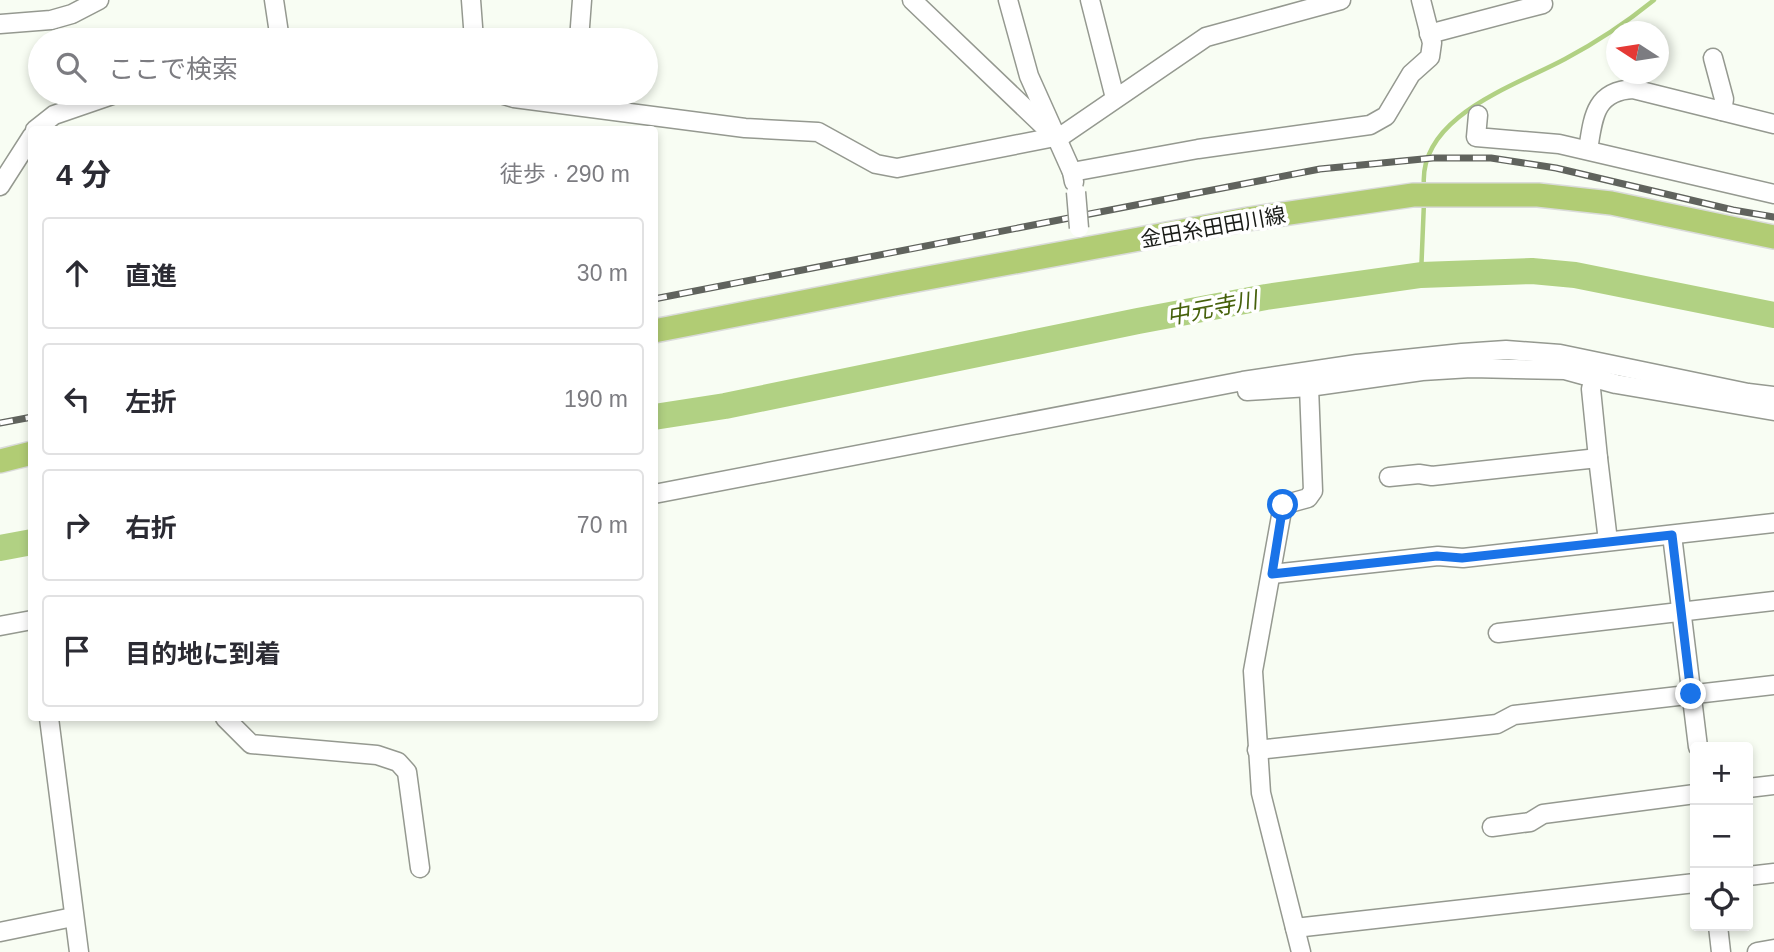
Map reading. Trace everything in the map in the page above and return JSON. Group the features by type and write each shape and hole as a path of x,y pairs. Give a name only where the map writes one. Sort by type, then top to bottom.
{"main road":[{"name":"金田糸田田川線","path":"658,330 1080,239 1248,219 1399,197 1488,193 1538,195 1611,204 1774,237"},
{"path":"1,460 28,454"}],"street":[{"path":"0,24 51,20 99,0"},
{"path":"274,0 279,28"},
{"path":"471,0 473,28"},
{"path":"580,28 582,0"},
{"path":"912,0 1055,137"},
{"path":"1008,0 1029,76 1072,172 1080,239"},
{"path":"1090,0 1115,98"},
{"path":"610,105 746,128 818,132 876,164 897,169 1055,137 1058,139 1206,37 1341,0"},
{"path":"1072,172 1198,149 1370,125 1386,116 1411,74 1430,57 1432,43 1421,0"},
{"path":"1429,34 1543,4"},
{"path":"1713,58 1724,99 1722,111"},
{"path":"1588,150 1594,113 1604,99 1618,90 1633,89 1774,124"},
{"path":"40,126 54,115 83,105"},
{"path":"1478,116 1476,136 1559,144 1774,194"},
{"path":"0,186 28,142"},
{"path":"658,493 1219,385 1357,364 1506,349 1560,354 1774,396"},
{"path":"1219,385 1225,392 1309,387 1422,371 1471,368 1565,370 1616,384 1774,411"},
{"path":"1594,378 1591,389 1608,541"},
{"path":"1301,952 1261,793 1253,671 1283,505 1308,498 1313,491 1309,387"},
{"path":"1390,477 1419,474 1432,476 1598,458"},
{"path":"1272,574 1437,556 1462,558 1774,523"},
{"path":"1672,535 1697,742"},
{"path":"1498,633 1774,601"},
{"path":"0,626 28,621"},
{"path":"1257,750 1497,724 1514,715 1774,685"},
{"path":"49,721 79,952"},
{"path":"233,721 251,744 362,752 398,762 407,772 420,868"},
{"path":"1753,787 1774,785"},
{"path":"1492,827 1530,822 1543,814 1690,795"},
{"path":"1753,875 1774,873"},
{"path":"1295,928 1690,884"},
{"path":"0,932 73,917"},
{"path":"1719,931 1721,952"},
{"path":"1757,952 1774,949"}],"waterway":[{"path":"1424,186 1426,162 1436,140 1453,122 1497,93 1589,46 1654,0"},
{"path":"1421,275 1424,202"},
{"name":"中元寺川","path":"658,416 725,406 1266,297 1421,275 1532,271 1575,275 1774,315"},
{"name":"中元寺川","path":"0,548 28,543"}],"railway":[{"path":"658,298 1320,169 1433,158 1491,158 1556,168 1733,210 1774,217"},
{"path":"0,423 28,418"}],"route":[{"path":"1283,505 1272,574 1437,556 1462,558 1672,535 1691,694"}]}
